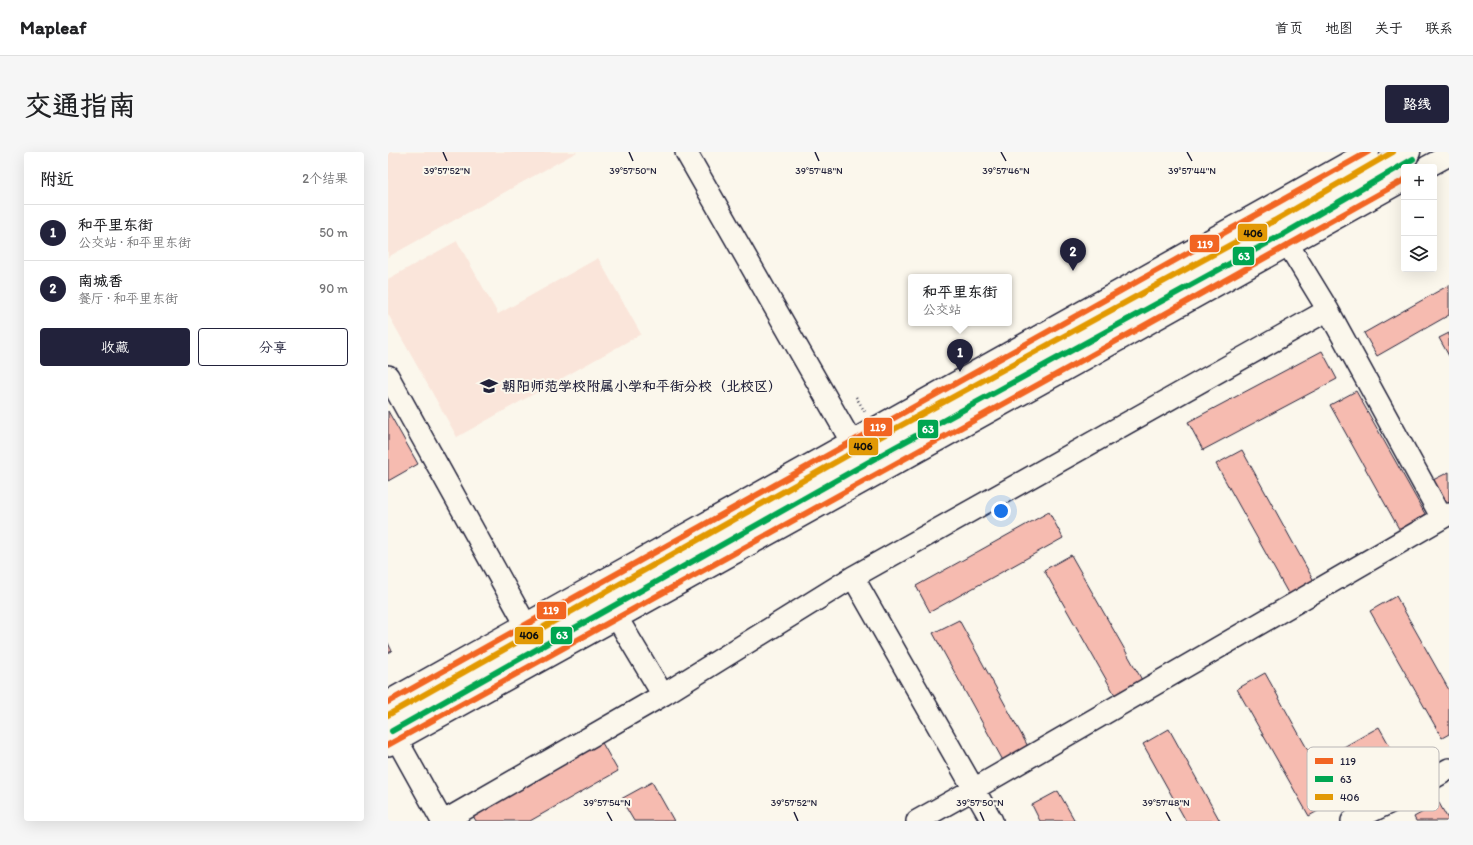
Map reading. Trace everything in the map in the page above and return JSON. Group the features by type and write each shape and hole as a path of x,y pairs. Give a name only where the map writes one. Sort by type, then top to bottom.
{"street":[{"path":"686,152 852,443"},
{"path":"388,702 852,443 1368,152"},
{"path":"391,736 617,618 1095,353 1283,236 1409,152"},
{"path":"1432,164 1449,155"},
{"path":"391,736 884,444 1283,236 1401,181"},
{"path":"917,821 1446,516 1328,310 1283,236"},
{"path":"391,736 443,821 662,695 853,577 1328,310"},
{"path":"388,376 526,625"},
{"path":"853,577 992,821"},
{"path":"617,618 662,695"},
{"path":"1439,775 1449,769"},
{"path":"1352,821 1372,811"}],"shaded area":[{"path":"388,152 577,152 388,257"},
{"name":"朝阳师范学校附属小学和平街分校（北校区）","path":"457,241 498,314 598,258 641,334 457,437 388,314 388,279"}],"building":[{"path":"1449,285 1449,315 1377,356 1364,333"},
{"path":"1449,333 1449,356 1439,338"},
{"path":"1322,351 1337,379 1203,450 1188,422"},
{"path":"1356,391 1429,521 1403,536 1330,405"},
{"path":"388,411 418,464 388,481"},
{"path":"1242,450 1314,581 1289,595 1216,464"},
{"path":"1449,472 1449,506 1446,508 1431,481"},
{"path":"1049,512 1063,538 930,612 916,586"},
{"path":"1071,555 1146,687 1119,702 1044,570"},
{"path":"1396,596 1449,690 1449,734 1442,738 1370,611"},
{"path":"959,620 1031,752 1006,766 933,633"},
{"path":"388,643 392,651 388,653"},
{"path":"1265,673 1307,748 1307,811 1318,811 1309,816 1237,689"},
{"path":"1379,727 1390,747 1344,747"},
{"path":"1169,729 1220,821 1186,821 1143,744"},
{"path":"601,741 618,771 530,821 476,821 472,814"},
{"path":"652,782 674,821 634,821 621,799"},
{"path":"1058,791 1075,821 1040,821 1032,805"},
{"path":"1439,803 1449,821 1416,821 1414,817 1425,811 1439,811"}],"transit line":[{"name":"119","path":"388,702 1368,152"},
{"name":"406","path":"388,715 880,437 1274,221 1393,152"},
{"name":"63","path":"392,731 888,451 1282,235 1413,159"},
{"name":"119","path":"388,745 1401,182"}],"place":[{"name":"南城香","path":"1073,271"},
{"name":"和平里东街","path":"960,372"},
{"name":"朝阳师范学校附属小学和平街分校（北校区）","path":"489,386"}]}
